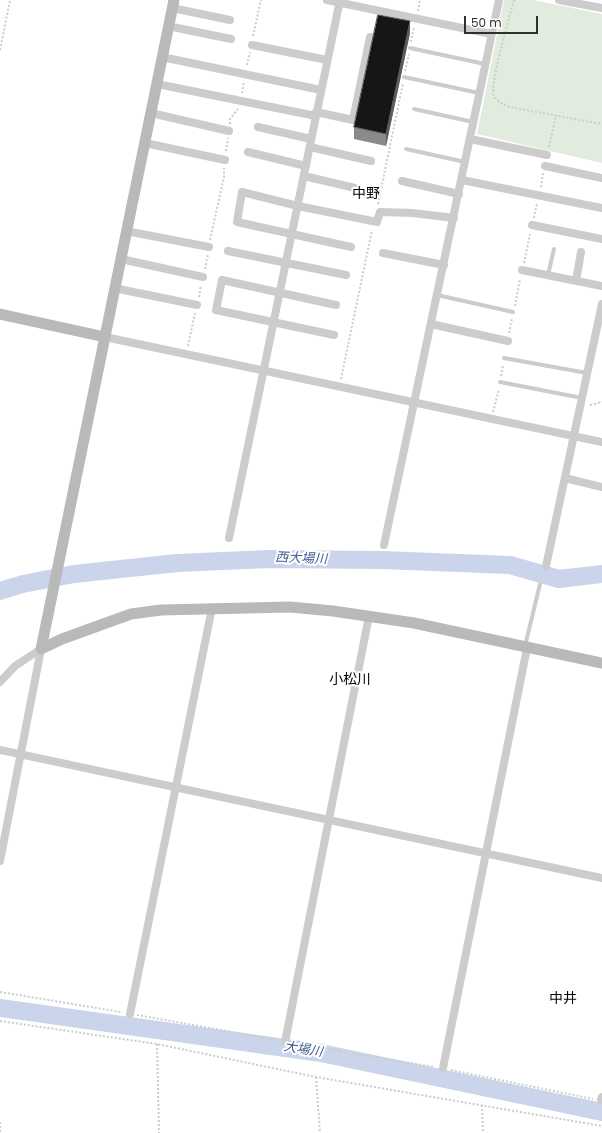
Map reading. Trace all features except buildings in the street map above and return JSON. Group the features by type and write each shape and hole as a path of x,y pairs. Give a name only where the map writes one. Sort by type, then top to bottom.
{"street":[{"path":"327,0 340,1 492,34"},
{"path":"384,545 499,0"},
{"path":"559,0 602,8"},
{"path":"228,538 340,1"},
{"path":"0,861 57,566 103,351 114,288 173,4 230,20"},
{"path":"168,26 231,39"},
{"path":"157,84 353,120 370,37"},
{"path":"252,45 327,60"},
{"path":"162,57 246,73 321,90"},
{"path":"151,113 229,131"},
{"path":"258,127 311,139"},
{"path":"470,139 547,155"},
{"path":"145,143 225,160"},
{"path":"310,147 371,161"},
{"path":"248,152 306,166"},
{"path":"545,166 602,178"},
{"path":"304,176 354,188"},
{"path":"462,180 602,208"},
{"path":"402,181 459,194"},
{"path":"351,247 237,222 242,192 298,206 377,222 380,212 413,213 454,218"},
{"path":"532,226 602,239"},
{"path":"126,231 209,247"},
{"path":"228,251 285,264 346,275"},
{"path":"576,281 581,252"},
{"path":"383,253 444,264"},
{"path":"121,259 203,277"},
{"path":"522,270 602,286"},
{"path":"334,335 216,310 222,280 336,304"},
{"path":"114,288 197,305"},
{"path":"546,566 602,304"},
{"path":"0,314 602,442"},
{"path":"431,324 508,341"},
{"path":"565,478 602,487"},
{"path":"0,682 15,666 41,649 62,639 131,614 161,610 212,608 290,607 369,616 414,623 602,663"},
{"path":"130,1014 212,608"},
{"path":"285,1042 369,616"},
{"path":"443,1068 526,648"},
{"path":"0,750 602,878"}],"lane":[{"path":"410,48 485,64"},
{"path":"404,76 479,93"},
{"path":"414,108 473,122"},
{"path":"406,149 465,162"},
{"path":"548,275 554,249"},
{"path":"437,295 513,312"},
{"path":"504,358 587,373"},
{"path":"500,382 582,398"},
{"path":"526,648 540,584"}],"path":[{"path":"0,50 10,0"},
{"path":"186,354 224,177 230,119 238,110 261,0"},
{"path":"339,386 420,0"},
{"path":"514,0 493,80 493,95 498,102 509,107 602,124"},
{"path":"579,408 602,402"},
{"path":"0,992 443,1068 602,1099"},
{"path":"0,1022 157,1044 316,1077 602,1126"},
{"path":"157,1044 159,1133"},
{"path":"316,1077 320,1133"},
{"path":"482,1105 483,1133"},
{"path":"0,1122 0,1133"}],"green space":[{"path":"504,0 533,0 602,14 602,163 477,134"}],"waterway":[{"name":"西大場川","path":"0,591 23,584 74,574 177,563 269,559 382,560 510,565 559,579 602,574"},
{"name":"大場川","path":"0,1008 321,1053 602,1112"}],"district":[{"name":"中野","path":"366,194"},
{"name":"小松川","path":"350,680"},
{"name":"中井","path":"563,999"}]}
